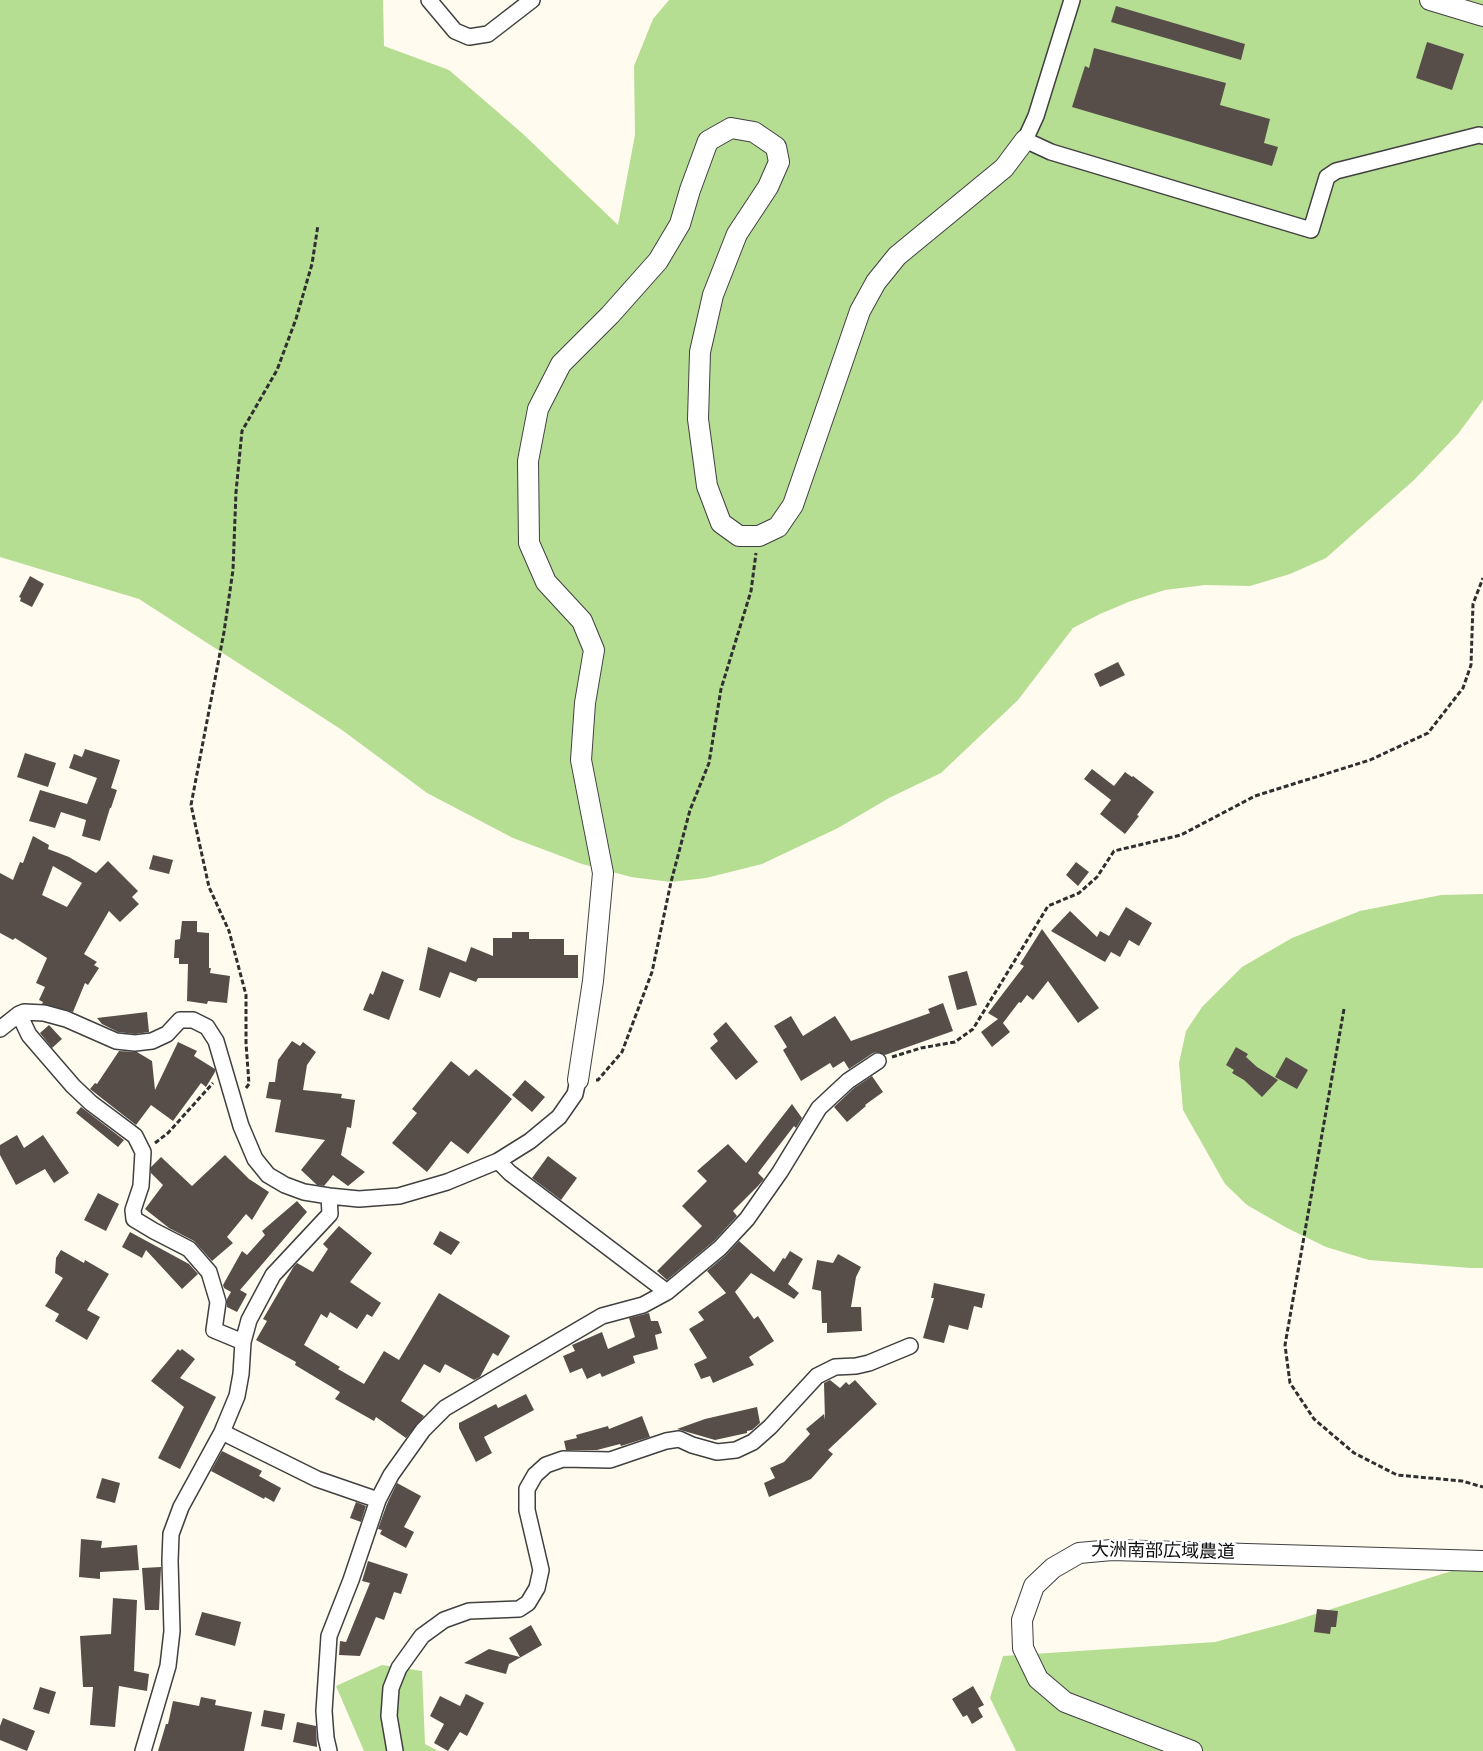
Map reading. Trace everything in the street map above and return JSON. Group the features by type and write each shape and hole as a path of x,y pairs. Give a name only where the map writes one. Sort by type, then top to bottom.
{"street":[{"path":"429,0 455,31 469,37 488,34 532,0"},
{"path":"0,1029 24,1012 44,1013 66,1019 116,1041 135,1043 152,1041 167,1034 180,1020 193,1020 207,1027 216,1041 241,1126 255,1159 268,1175 285,1185 304,1192 329,1196 359,1199 399,1196 447,1182 498,1161 530,1141 559,1117 575,1094 578,1080 593,981 603,873 581,760 585,703 594,650 582,621 546,582 529,543 528,461 538,409 560,364 610,315 658,261 680,224 708,141 731,128 754,132 776,147 779,162 768,187 737,234 713,295 700,352 698,420 707,486 721,523 739,536 759,536 778,527 793,505 860,311 876,282 897,256 1004,168 1025,140 1036,116 1072,0"},
{"path":"1430,0 1483,16"},
{"path":"1025,140 1051,152 1311,230 1327,177 1336,171 1482,131"},
{"path":"19,1014 29,1035 72,1086 91,1103 135,1136 143,1152 141,1186 133,1210 134,1219 189,1249 210,1272 218,1302 214,1330 243,1342"},
{"path":"329,1751 324,1711 329,1636 351,1580 378,1500 392,1475 423,1430 446,1408 602,1316 643,1305 667,1292 720,1248 747,1219 780,1172 819,1108 848,1081 878,1061"},
{"path":"498,1161 510,1173 667,1292"},
{"path":"144,1751 168,1666 172,1630 171,1534 181,1507 222,1432 237,1396 243,1342 249,1320 273,1276 330,1214 329,1196"},
{"path":"395,1751 389,1716 391,1688 399,1668 422,1636 444,1620 469,1612 519,1609 528,1603 537,1588 541,1570 527,1510 526,1489 535,1475 546,1465 563,1459 610,1460 666,1441 679,1440 717,1452 736,1450 752,1442 770,1427 818,1376 835,1367 856,1366 868,1363 910,1346"},
{"path":"222,1432 317,1479 378,1500"},
{"name":"大洲南部広域農道","path":"1192,1751 1065,1702 1038,1679 1023,1648 1022,1620 1034,1586 1053,1568 1079,1553 1112,1550 1483,1561"}],"path":[{"path":"233,1100 242,1095 249,1084 246,1043 246,995 229,931 209,887 191,805 224,632 233,570 236,492 242,431 277,370 296,319 312,264 318,225"},
{"path":"578,1080 598,1080 622,1052 652,972 671,882 690,810 709,763 721,689 751,591 759,536"},
{"path":"878,1061 920,1048 955,1042 973,1029 1048,906 1079,893 1096,877 1114,851 1181,835 1255,796 1370,760 1428,733 1463,688 1471,665 1473,604 1483,578"},
{"path":"1344,1009 1285,1345 1290,1383 1314,1419 1354,1454 1397,1475 1462,1481 1483,1487"},
{"path":"143,1152 168,1133 194,1107 206,1090 216,1081 226,1076"}],"green space":[{"path":"0,0 383,0 384,46 449,70 522,133 618,225 635,135 634,66 653,19 669,0 1483,0 1483,400 1458,434 1414,480 1326,558 1290,574 1250,586 1205,585 1165,590 1131,601 1073,628 1018,700 941,773 889,798 838,828 762,864 706,878 671,882 631,877 582,864 513,838 427,793 342,730 139,599 0,557"},
{"path":"1483,894 1483,1268 1369,1260 1326,1247 1287,1228 1247,1205 1225,1184 1183,1110 1179,1063 1186,1031 1202,1007 1242,967 1292,938 1360,911 1441,895"},
{"path":"1483,1561 1483,1751 1016,1751 990,1698 1003,1656 1215,1642 1287,1623"},
{"path":"382,1665 422,1671 425,1744 438,1751 364,1751 336,1686"}],"building":[{"path":"1116,6 1245,44 1241,60 1111,22"},
{"path":"1427,42 1464,54 1452,90 1416,78"},
{"path":"1094,48 1226,83 1220,105 1270,119 1264,143 1278,147 1272,166 1072,107 1085,66 1089,68"},
{"path":"30,576 44,584 32,607 20,601 21,598 19,597"},
{"path":"1118,662 1125,675 1100,687 1094,674"},
{"path":"85,749 120,760 111,788 117,790 100,841 82,836 86,820 61,812 55,828 29,821 40,790 87,804 97,778 69,768 74,754 82,757"},
{"path":"25,753 56,763 48,787 17,777"},
{"path":"1092,769 1114,786 1125,772 1154,792 1125,834 1100,814 1111,800 1084,779"},
{"path":"33,836 49,845 48,849 69,857 96,873 108,861 138,891 132,897 139,904 120,922 109,911 84,954 97,962 94,965 99,968 88,985 85,983 73,1012 42,1004 43,1002 39,1000 45,987 36,983 47,958 15,938 13,940 0,933 0,873 13,880 20,862 23,863","holes":["53,866 82,883 67,907 42,895"]},
{"path":"153,855 173,860 169,874 149,869"},
{"path":"1076,862 1089,872 1078,886 1066,875"},
{"path":"1126,907 1152,923 1139,946 1129,940 1120,957 1111,952 1105,962 1051,931 1070,911 1097,937 1100,931 1109,936"},
{"path":"182,921 197,921 197,932 209,933 210,973 230,976 227,1003 208,1001 207,1004 187,1001 188,964 179,964 179,958 174,958 175,940 180,939"},
{"path":"1042,929 1099,1008 1078,1023 1048,981 1033,1000 1027,995 1021,1003 1019,1002 1003,1023 1010,1032 992,1047 981,1032 998,1019 988,1013 1024,966 1020,964"},
{"path":"512,932 529,932 529,939 564,939 564,955 578,955 578,978 478,978 476,982 450,972 440,998 419,990 428,947 466,962 471,947 493,956 493,938 512,938"},
{"path":"382,971 404,980 389,1020 363,1010 370,993 373,995"},
{"path":"967,971 977,1005 957,1010 948,976"},
{"path":"943,1003 953,1031 885,1055 878,1052 873,1053 849,1069 844,1061 833,1068 830,1063 801,1081 783,1050 787,1047 774,1026 791,1016 803,1036 835,1016 851,1041 930,1013 928,1009"},
{"path":"147,1012 149,1032 135,1034 118,1032 102,1024 97,1018"},
{"path":"726,1022 758,1062 736,1080 710,1048 718,1041 713,1034"},
{"path":"49,1025 62,1039 52,1048 40,1033"},
{"path":"292,1041 300,1046 303,1042 316,1052 307,1065 303,1090 342,1094 341,1098 355,1100 351,1128 347,1127 341,1155 365,1172 348,1186 333,1175 324,1186 317,1185 301,1170 325,1140 275,1132 281,1100 266,1098 269,1082 275,1082 278,1060"},
{"path":"178,1042 197,1051 194,1056 215,1069 215,1072 206,1087 201,1083 173,1121 151,1105 136,1125 90,1089 95,1083 97,1084 119,1051 137,1052 152,1061 155,1090"},
{"path":"1236,1047 1248,1054 1246,1057 1257,1067 1278,1080 1262,1097 1244,1080 1232,1073 1234,1070 1226,1065"},
{"path":"1286,1057 1308,1070 1297,1089 1275,1077"},
{"path":"451,1061 469,1076 476,1069 512,1099 468,1154 451,1141 427,1172 392,1143 417,1113 412,1109"},
{"path":"872,1076 883,1092 865,1105 847,1122 834,1107 854,1088"},
{"path":"525,1080 545,1097 532,1112 512,1095"},
{"path":"792,1104 802,1118 796,1128 794,1126 758,1173 764,1179 733,1211 737,1216 714,1241 667,1280 657,1271 702,1226 682,1206 707,1181 697,1171 728,1144 746,1163"},
{"path":"81,1107 124,1140 118,1147 76,1113"},
{"path":"17,1135 24,1148 43,1135 69,1173 54,1183 45,1169 16,1185 0,1155 0,1145"},
{"path":"225,1155 249,1179 269,1192 252,1220 246,1214 227,1237 233,1243 212,1261 194,1241 169,1228 145,1209 163,1185 151,1173 151,1167 161,1157 192,1186"},
{"path":"548,1156 577,1178 561,1200 532,1178"},
{"path":"98,1193 119,1204 106,1231 84,1220"},
{"path":"297,1201 307,1212 240,1290 247,1294 237,1312 227,1307 227,1299 231,1292 224,1288 223,1285 242,1251 247,1255 265,1235 262,1231"},
{"path":"339,1226 372,1253 350,1282 381,1303 372,1317 367,1314 357,1329 330,1312 327,1318 321,1314 304,1345 340,1367 338,1369 364,1384 384,1351 399,1360 439,1293 510,1336 498,1356 493,1353 480,1377 474,1380 445,1364 440,1373 424,1364 401,1401 424,1416 406,1438 376,1417 374,1421 335,1399 340,1392 295,1365 296,1362 256,1340 267,1321 263,1319 294,1266 297,1263 313,1272 328,1249 323,1244"},
{"path":"440,1231 460,1242 451,1255 433,1244"},
{"path":"130,1232 189,1264 198,1274 182,1289 146,1250 142,1258 122,1247"},
{"path":"739,1241 774,1272 790,1251 803,1259 788,1284 799,1293 794,1299 751,1273 735,1292 754,1319 758,1316 774,1341 749,1357 754,1365 713,1383 710,1376 701,1379 694,1364 707,1358 689,1329 704,1320 698,1312 726,1293 707,1271"},
{"path":"61,1250 84,1263 85,1260 109,1274 87,1310 100,1317 87,1340 55,1321 59,1314 45,1306 63,1278 55,1273 56,1258"},
{"path":"838,1254 861,1267 856,1277 851,1307 861,1307 862,1331 827,1333 827,1323 822,1323 821,1291 812,1289 817,1260 833,1263"},
{"path":"934,1283 985,1294 982,1308 974,1306 968,1330 949,1325 944,1343 923,1338 934,1298 931,1298"},
{"path":"649,1313 651,1321 658,1321 662,1333 655,1335 658,1349 633,1356 635,1363 602,1377 600,1373 587,1379 582,1368 570,1373 563,1356 575,1351 572,1345 602,1332 608,1349 635,1337 629,1318"},
{"path":"178,1349 180,1351 182,1349 195,1359 180,1378 216,1397 180,1469 158,1458 184,1407 151,1381"},
{"path":"830,1380 840,1388 846,1382 849,1385 855,1380 877,1404 828,1450 833,1454 811,1479 769,1497 764,1483 775,1478 770,1468 784,1462 810,1434 806,1429 824,1414 825,1420 824,1383"},
{"path":"526,1394 534,1410 484,1437 492,1453 476,1462 459,1428 459,1423 496,1404 498,1408"},
{"path":"757,1407 760,1423 752,1430 747,1431 747,1433 715,1440 677,1429 705,1419"},
{"path":"642,1416 650,1437 621,1446 620,1444 597,1450 566,1450 564,1441 577,1438 576,1435 608,1426 609,1429"},
{"path":"222,1451 262,1471 259,1476 281,1488 274,1502 265,1497 264,1499 211,1471"},
{"path":"102,1478 120,1483 115,1503 96,1498"},
{"path":"397,1483 421,1496 404,1527 414,1532 406,1548 380,1534 382,1530 378,1529"},
{"path":"356,1502 366,1506 361,1522 350,1518"},
{"path":"81,1539 102,1541 101,1548 137,1545 139,1570 100,1572 100,1579 79,1577"},
{"path":"368,1561 408,1574 401,1594 394,1592 384,1620 376,1617 360,1656 339,1655 340,1641 346,1642 370,1583 362,1581"},
{"path":"161,1567 159,1610 145,1610 142,1568"},
{"path":"113,1598 137,1600 134,1671 149,1674 147,1691 119,1686 115,1727 90,1725 93,1687 83,1687 80,1636 111,1634"},
{"path":"1317,1609 1338,1611 1336,1627 1331,1627 1330,1634 1314,1632"},
{"path":"202,1612 241,1622 235,1646 195,1635"},
{"path":"531,1625 542,1645 509,1664 506,1674 464,1663 489,1649 520,1657 509,1638"},
{"path":"973,1686 984,1705 978,1708 983,1717 972,1724 967,1715 963,1717 952,1699"},
{"path":"40,1687 56,1692 49,1714 33,1709"},
{"path":"466,1694 484,1703 467,1736 460,1732 448,1751 434,1743 444,1724 430,1716 440,1696 460,1706"},
{"path":"201,1697 216,1700 215,1705 252,1712 244,1751 158,1751 166,1724 168,1724 173,1701 199,1706"},
{"path":"264,1710 285,1714 282,1730 261,1726"},
{"path":"3,1718 35,1731 27,1751 0,1740 0,1726"},
{"path":"297,1722 316,1726 317,1747 293,1742"}]}
